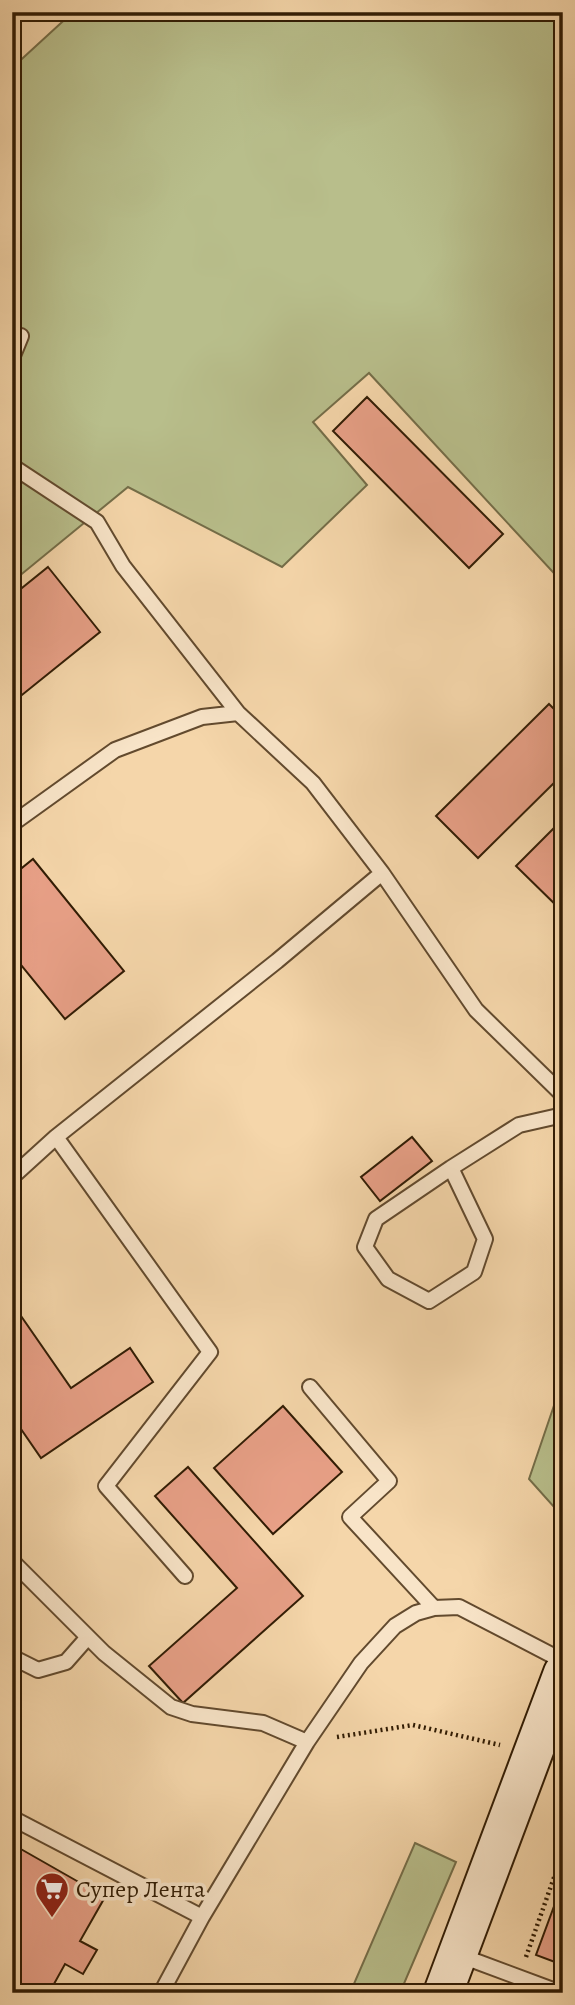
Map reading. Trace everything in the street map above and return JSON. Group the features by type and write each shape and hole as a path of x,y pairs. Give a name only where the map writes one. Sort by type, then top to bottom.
{"main road":[{"path":"443,1993 563,1673"}],"lane":[{"path":"12,358 21,336"},
{"path":"12,466 97,522 123,566 238,713 313,783 382,873 476,1010 563,1095"},
{"path":"12,824 115,750 202,717 238,713"},
{"path":"12,1177 56,1137 277,961 382,873"},
{"path":"451,1168 485,1238 474,1272 429,1301 388,1279 365,1247 376,1219 451,1168 519,1125 563,1115"},
{"path":"56,1137 210,1352 106,1486 185,1576"},
{"path":"310,1387 389,1481 349,1517 434,1608"},
{"path":"12,1563 104,1653 172,1706 192,1714 263,1723 307,1742"},
{"path":"161,1993 202,1917 307,1742 361,1664 395,1626 416,1613 434,1608 459,1607 563,1661"},
{"path":"12,1657 38,1670 66,1662 88,1637"},
{"path":"12,1818 202,1917"},
{"path":"458,1955 561,1993"}],"path":[{"path":"307,1742 413,1724 505,1746"},
{"path":"537,1964 525,1959 563,1852"}],"green space":[{"path":"73,12 563,12 563,583 369,373 313,422 367,485 282,567 128,487 12,582 12,68"},
{"path":"563,1379 563,1487 554,1507 529,1479"},
{"path":"415,1843 456,1862 400,1993 350,1993"}],"building":[{"path":"367,397 503,534 469,568 333,431"},
{"path":"48,567 100,632 12,703 12,596"},
{"path":"549,704 563,718 563,774 478,858 436,816"},
{"path":"563,819 563,912 516,866"},
{"path":"33,859 124,971 65,1019 12,954 12,876"},
{"path":"412,1137 432,1161 380,1201 361,1177"},
{"path":"12,1303 71,1388 130,1348 153,1382 41,1458 12,1416"},
{"path":"283,1406 342,1472 273,1534 214,1468"},
{"path":"188,1467 303,1596 183,1703 149,1666 237,1588 155,1496"},
{"name":"Супер Лента","path":"12,1844 105,1897 80,1941 97,1950 83,1974 65,1964 49,1993 12,1993"},
{"path":"563,1882 563,1965 536,1955"}],"place":[{"name":"Супер Лента","path":"52,1919"}]}
